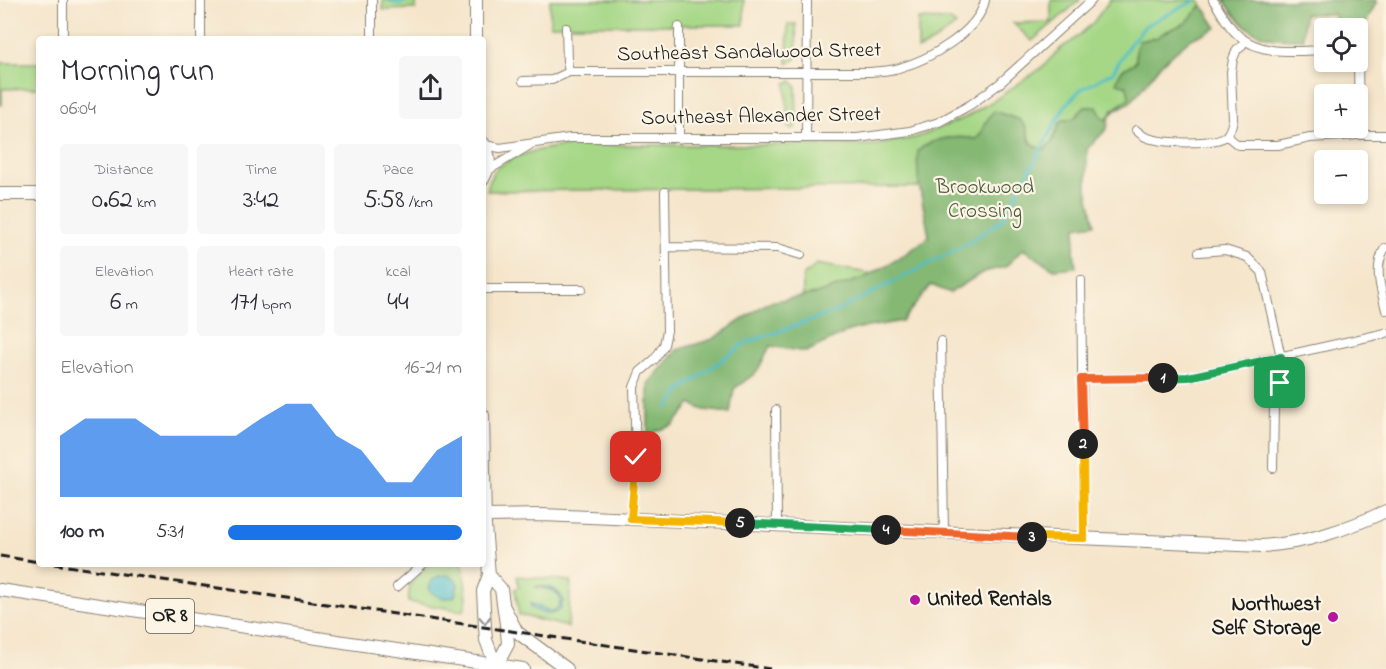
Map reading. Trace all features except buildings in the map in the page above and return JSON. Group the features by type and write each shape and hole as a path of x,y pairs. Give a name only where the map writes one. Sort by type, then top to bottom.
{"main road":[{"path":"476,0 476,36"},
{"path":"486,151 488,158 486,169"},
{"path":"0,194 36,194"},
{"path":"486,522 523,515 1252,546 1286,544 1331,534 1386,511"},
{"path":"486,535 489,575 483,591 486,640 497,667"},
{"path":"489,575 501,589 505,609 507,644 497,667"},
{"name":"OR 8","path":"0,591 497,667 523,669"},
{"path":"505,609 517,632 567,669"}],"street":[{"path":"63,0 63,36"},
{"path":"201,0 201,36"},
{"path":"372,0 372,36"},
{"path":"806,138 807,0"},
{"name":"Southeast Sandalwood Street","path":"523,81 552,80 569,72 871,72 897,69 921,61 944,48 981,14 985,0"},
{"name":"Southeast Alexander Street","path":"486,144 500,148 570,138 806,138 876,136 910,131 939,122 970,105 999,84 1092,0"},
{"path":"1213,0 1233,30 1245,40 1271,51 1314,50"},
{"path":"679,27 679,139"},
{"path":"566,28 569,72"},
{"path":"1136,130 1149,139 1161,141 1214,141 1227,136 1233,119 1233,59 1237,49 1245,40"},
{"path":"1368,135 1386,135"},
{"path":"1227,136 1238,145 1286,144 1314,138"},
{"name":"Southeast Alexander Street","path":"486,174 531,144"},
{"path":"631,519 636,457 634,387 640,372 655,359 664,345 668,313 665,192"},
{"path":"667,247 778,248 801,255"},
{"path":"1385,248 1380,256 1378,270 1386,310"},
{"path":"1199,252 1225,250 1247,257 1262,272 1281,357 1280,383 1275,406 1273,468"},
{"path":"1081,280 1084,538"},
{"path":"486,288 582,289"},
{"path":"1081,379 1188,377 1386,333"},
{"path":"941,341 944,533"},
{"path":"776,410 777,525"},
{"path":"397,587 420,567"}],"green space":[{"path":"383,0 416,0 416,9 383,10"},
{"path":"550,0 744,0 744,25 550,25"},
{"path":"1051,0 1080,0 1032,41 1013,23 1051,22"},
{"name":"Brookwood Crossing","path":"1110,0 1199,0 1202,5 1186,23 1156,38 1146,39 1136,48 1136,62 1122,70 1129,98 1113,110 1106,121 1097,107 1085,107 1074,118 1061,121 1052,142 1045,149 1034,145 1026,127 985,122 981,135 976,139 938,140 918,151 920,187 487,191 492,174 504,163 542,149 562,146 876,145 918,137 964,118 1040,69 1062,47 1092,24"},
{"path":"1224,0 1376,0 1368,19 1335,18 1335,14 1304,14 1303,39 1277,38 1257,33 1248,28"},
{"name":"Brookwood Crossing","path":"1202,5 1217,28 1189,40 1162,63 1132,101 1114,111 1109,118 1107,129 1087,149 1087,189 1095,224 1076,227 1074,250 1076,267 1054,269 1023,249 1005,267 983,272 950,293 931,285 902,321 851,330 806,352 770,346 757,372 734,389 730,413 704,410 691,404 673,425 656,431 648,437 648,384 677,350 713,339 769,302 816,294 864,278 898,259 929,237 917,162 918,151 924,146 938,140 976,139 994,111 1020,120 1026,127 1030,142 1041,150 1052,142 1061,121 1074,118 1085,107 1097,107 1106,120 1113,110 1129,98 1127,86 1117,83 1117,79 1123,70 1136,62 1136,48 1139,41 1156,38 1186,23"},
{"path":"918,19 949,20 956,25 918,50"},
{"path":"788,24 796,24 797,55 795,60 787,63"},
{"path":"0,63 36,63 36,88 2,89 2,105 0,104"},
{"path":"792,81 796,86 797,122 795,128 792,129 787,127 790,125 790,116 787,115 786,83"},
{"path":"816,264 880,275 803,311 803,275"},
{"path":"426,567 463,567 467,598 464,611 408,602 410,584"},
{"path":"517,576 571,581 568,627 519,615 515,589 519,587"}],"water":[{"path":"448,575 458,584 455,596 444,598 429,589 431,581 439,576"},
{"path":"537,586 559,593 563,600 560,610 546,614 532,608 530,603 551,612 558,608 560,603 558,594"}],"waterway":[{"path":"390,2 401,4 407,0"},
{"path":"668,408 682,389 745,343 835,312 963,246 1002,220 1065,106 1080,90 1113,72 1129,45 1146,25 1196,0"}],"railway":[{"path":"0,556 36,562"},
{"path":"74,567 770,669"}],"place":[{"name":"United Rentals","path":"915,600"},
{"name":"Northwest Self Storage","path":"1333,617"}],"route":[{"path":"636,457 631,519 1084,538 1081,379 1188,377 1281,357 1280,383"}]}
